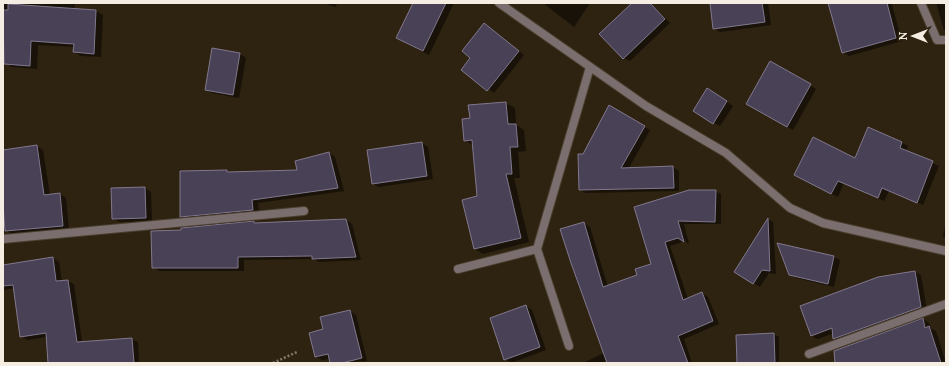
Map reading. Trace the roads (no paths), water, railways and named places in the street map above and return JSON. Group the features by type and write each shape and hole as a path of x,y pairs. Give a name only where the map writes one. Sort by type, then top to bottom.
{"street":[{"path":"499,3 646,106 726,153 790,208 823,223 946,251"},
{"path":"921,3 937,40 946,40"},
{"path":"569,346 537,249 590,67"},
{"path":"3,239 304,211"},
{"path":"458,269 537,249"},
{"path":"809,354 946,304"}]}
